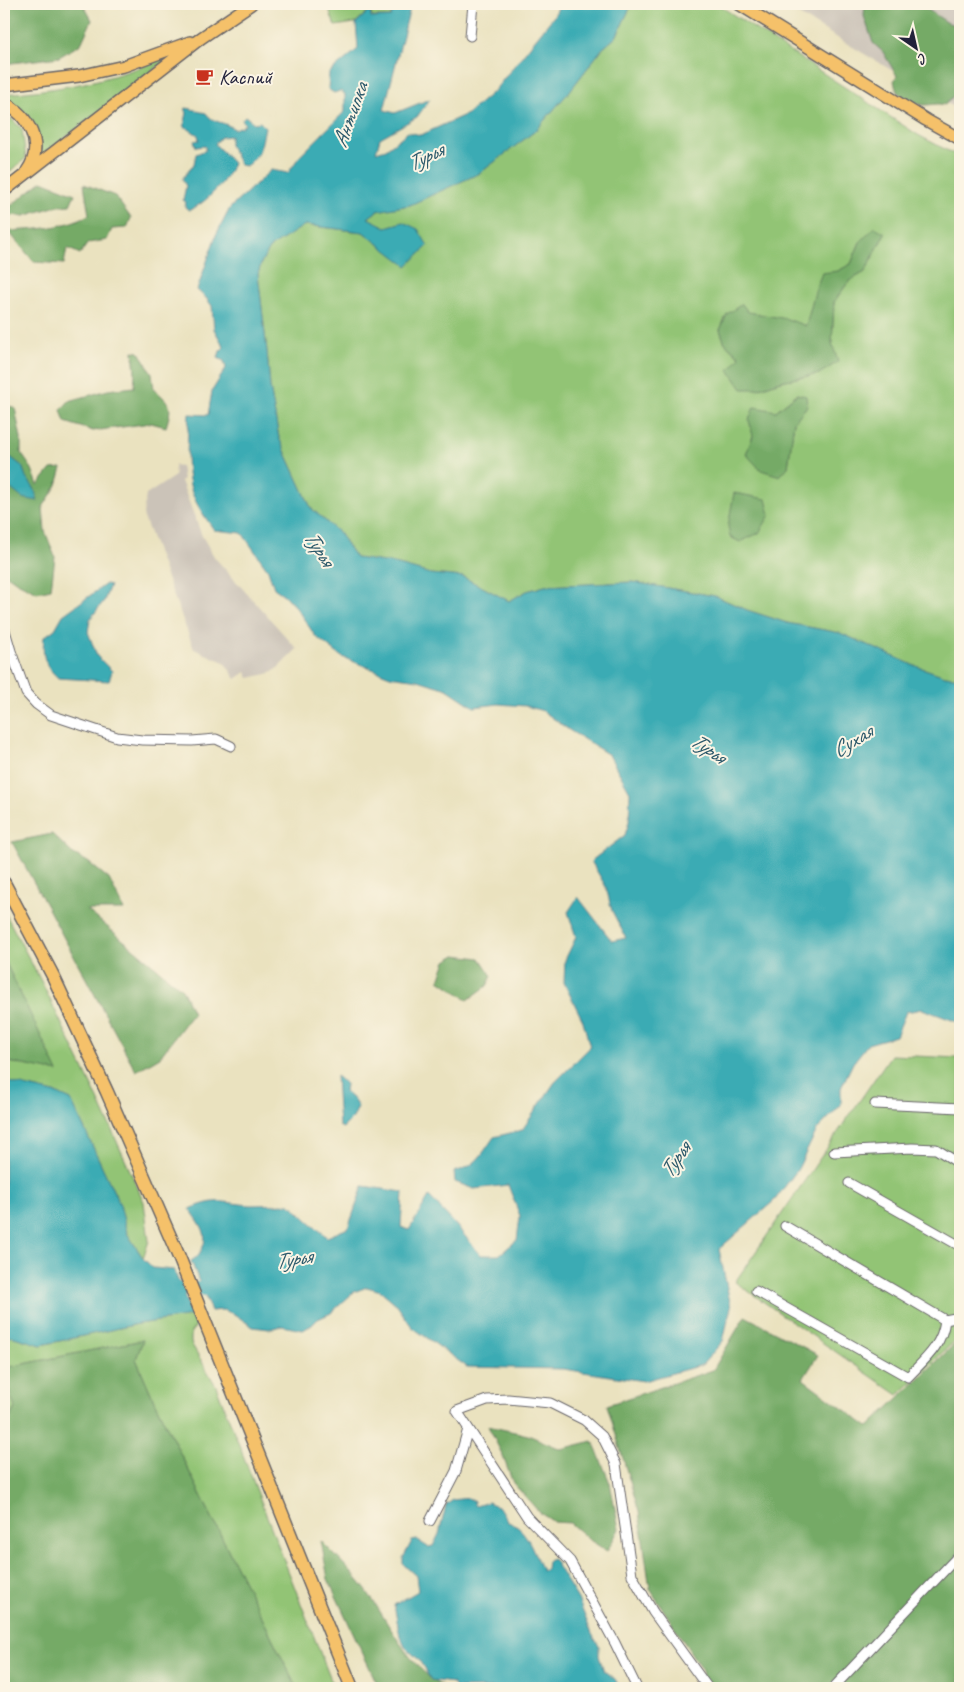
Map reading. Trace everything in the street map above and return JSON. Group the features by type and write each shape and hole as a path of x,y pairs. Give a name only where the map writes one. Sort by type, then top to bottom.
{"highway":[{"path":"4,883 53,976 107,1092 179,1257 352,1688"}],"main road":[{"path":"4,191 201,38 251,4"},
{"path":"739,4 926,120 960,139"},
{"path":"4,85 80,76 124,66 201,38"},
{"path":"4,103 15,108 24,117 33,134 35,150 32,164 24,176"}],"street":[{"path":"470,36 473,4"},
{"path":"4,627 10,651 26,693 36,704 51,715 117,737 142,740 192,741 216,739 231,746"},
{"path":"875,1104 960,1108"},
{"path":"834,1152 912,1148 936,1149 960,1164"},
{"path":"850,1183 960,1246"},
{"path":"785,1226 945,1320 960,1316"},
{"path":"756,1291 908,1377 930,1354 943,1334 945,1320"},
{"path":"637,1688 615,1643 570,1561 527,1517 457,1411 487,1400 508,1399 550,1403 584,1420 602,1436 616,1464 632,1575 653,1612 708,1688"},
{"path":"430,1521 456,1471 468,1429"},
{"path":"833,1688 960,1554"}],"shaded area":[{"path":"791,4 960,4 960,111 789,9"},
{"path":"174,465 181,466 183,480 181,481 202,536 215,558 297,649 271,673 249,678 246,672 236,679 224,662 194,649 143,515 146,495 175,476"}],"green space":[{"path":"4,4 83,4 92,20 81,44 59,57 4,64"},
{"path":"331,4 395,4 390,17 372,17 370,10 355,23 335,26 330,12"},
{"path":"632,4 717,4 918,135 960,157 960,678 945,676 913,665 840,633 787,623 747,610 715,596 632,582 545,586 527,591 509,601 463,577 431,574 391,563 356,558 339,533 311,508 279,438 270,387 258,274 262,261 271,247 304,225 363,232 408,266 403,222 386,227 367,219 377,211 410,205 480,173 535,131 569,92 602,49 616,37","holes":["885,233 865,272 849,281 834,302 832,343 819,374 780,381 757,389 729,371 740,357 725,343 720,330 727,314 767,316 806,326 838,271 851,264 860,242","797,394 807,406 794,422 788,467 746,455 753,436 776,411"]},
{"path":"865,4 919,4 948,23 960,26 960,93 956,93 945,105 924,105 913,102 897,92 894,81 897,76 883,52 873,43 864,16"},
{"path":"178,51 37,159 40,146 4,99 4,94 72,86 115,76 157,61"},
{"path":"4,112 22,129 26,158 4,177"},
{"path":"42,181 75,194 70,205 57,206 24,216 4,215 4,211"},
{"path":"84,184 115,196 131,218 127,228 112,229 107,240 88,243 80,254 67,248 64,264 34,262 8,231 59,226 89,215"},
{"path":"875,227 885,233 865,272 849,281 834,302 832,343 838,362 819,374 780,381 757,389 742,389 729,370 740,357 725,343 720,330 727,314 742,304 748,312 787,319 806,326 822,273 838,271 851,264 860,242"},
{"path":"133,351 139,352 152,373 154,389 169,405 170,409 166,427 151,423 93,431 65,422 61,410 69,401 108,390 134,387"},
{"path":"797,394 806,396 807,406 794,422 788,467 780,476 761,470 746,454 753,436 749,420 754,407 776,411"},
{"path":"4,404 15,408 21,438 21,453 32,469 38,485 51,469 62,468 57,485 43,507 45,531 55,557 51,589 37,592 4,573 4,483 9,487 34,488 26,478 22,466 4,452"},
{"path":"734,493 766,499 770,515 759,533 740,542 730,537 728,526"},
{"path":"52,834 72,853 88,862 109,879 124,910 87,910 182,989 193,1013 160,1057 136,1071 12,842"},
{"path":"4,911 41,981 96,1095 144,1202 149,1241 143,1258 127,1233 120,1205 71,1100 58,1094 4,1081 4,1061 57,1071 4,959"},
{"path":"456,955 480,958 492,976 487,986 468,1000 439,980 446,961"},
{"path":"4,959 58,1072 4,1061"},
{"path":"891,1055 960,1058 960,1336 898,1395 735,1282"},
{"path":"192,1316 196,1326 191,1332 191,1343 216,1386 334,1688 297,1688 156,1405 136,1359 143,1340 4,1368 4,1341 11,1336 41,1345 138,1324"},
{"path":"745,1316 818,1355 803,1379 868,1427 960,1339 960,1688 704,1688 702,1670 650,1589 639,1512 607,1405 713,1370"},
{"path":"143,1340 136,1359 156,1405 297,1688 4,1688 4,1429 15,1408 4,1375 4,1368"},
{"path":"4,1375 15,1408 4,1429"},
{"path":"488,1426 528,1435 561,1449 593,1441 610,1483 619,1529 607,1551 588,1539 570,1523 554,1522 540,1513 513,1483 502,1454"},
{"path":"321,1541 366,1590 400,1644 420,1668 445,1688 379,1688 328,1579"}],"water":[{"path":"396,4 411,4 384,110 395,113 430,99 417,117 380,138 376,152 386,149 408,132 421,135 467,114 494,91 554,16 560,4 632,4 616,37 602,49 569,92 535,131 480,173 410,205 377,211 368,218 386,227 403,222 418,229 428,246 407,266 363,232 305,225 271,247 262,261 258,274 270,387 279,438 311,508 339,533 356,558 391,563 431,574 463,577 509,601 527,591 545,586 632,582 715,596 747,610 787,623 840,633 913,665 945,676 960,678 960,1023 922,1009 906,1012 896,1036 868,1044 853,1063 841,1088 841,1105 817,1130 798,1169 775,1200 719,1249 731,1307 723,1341 702,1365 644,1381 563,1369 467,1367 412,1327 396,1304 381,1291 367,1287 354,1292 331,1313 318,1319 303,1330 282,1326 269,1329 253,1327 234,1314 223,1310 211,1311 191,1261 201,1251 205,1238 200,1224 190,1209 199,1205 214,1202 251,1205 290,1204 327,1237 348,1228 363,1186 403,1192 401,1227 409,1230 429,1196 481,1255 499,1255 517,1240 520,1216 508,1185 474,1189 455,1182 454,1172 462,1170 473,1163 494,1137 522,1130 555,1082 590,1047 583,1021 564,983 565,960 576,937 568,912 578,897 612,941 626,938 612,911 606,887 591,861 625,835 629,822 630,792 609,755 543,711 526,706 498,704 474,707 447,689 418,680 390,676 342,657 316,637 297,609 284,595 274,588 268,570 242,533 214,530 197,503 190,485 187,458 189,414 208,415 212,391 226,368 224,361 218,358 220,351 224,347 214,329 212,306 197,290 216,235 230,208 271,170 288,173 299,157 345,111 345,94 340,91 334,93 328,89 329,73 358,49 356,23 370,10 371,18 391,17"},
{"path":"185,108 206,113 212,119 234,129 245,125 242,119 245,116 254,123 260,122 265,127 258,153 246,166 240,165 230,145 230,136 221,137 215,144 233,163 231,169 222,183 209,197 189,210 185,207 186,202 183,200 186,186 182,179 194,164 196,154 206,150 205,146 196,147 194,141 199,140 198,135 184,126 187,113"},
{"path":"4,452 22,466 26,477 34,488 38,501 22,498 4,483"},
{"path":"106,584 110,585 104,601 90,619 88,632 97,656 112,671 109,681 58,678 45,660 43,650 44,637 55,629 63,615"},
{"path":"336,1076 346,1084 345,1092 358,1107 353,1118 343,1128 339,1126"},
{"path":"4,1081 58,1094 71,1100 120,1205 127,1233 143,1258 153,1268 174,1270 192,1316 138,1324 41,1345 11,1336 4,1341"},
{"path":"468,1498 474,1501 476,1506 488,1502 499,1507 508,1522 521,1530 533,1550 542,1571 546,1569 547,1561 553,1559 578,1599 599,1646 599,1656 604,1671 615,1679 620,1688 456,1688 453,1683 431,1680 419,1660 405,1647 400,1636 394,1605 418,1591 416,1576 403,1564 403,1558 412,1541 417,1540 428,1547 433,1546 439,1534 446,1505 453,1500"}],"waterway":[{"name":"Турья","path":"163,1289 221,1289"}],"place":[{"name":"Каспий","path":"205,77"}],"water label":[{"name":"Антипка","path":"350,115"},
{"name":"Сухая","path":"852,741"}]}
